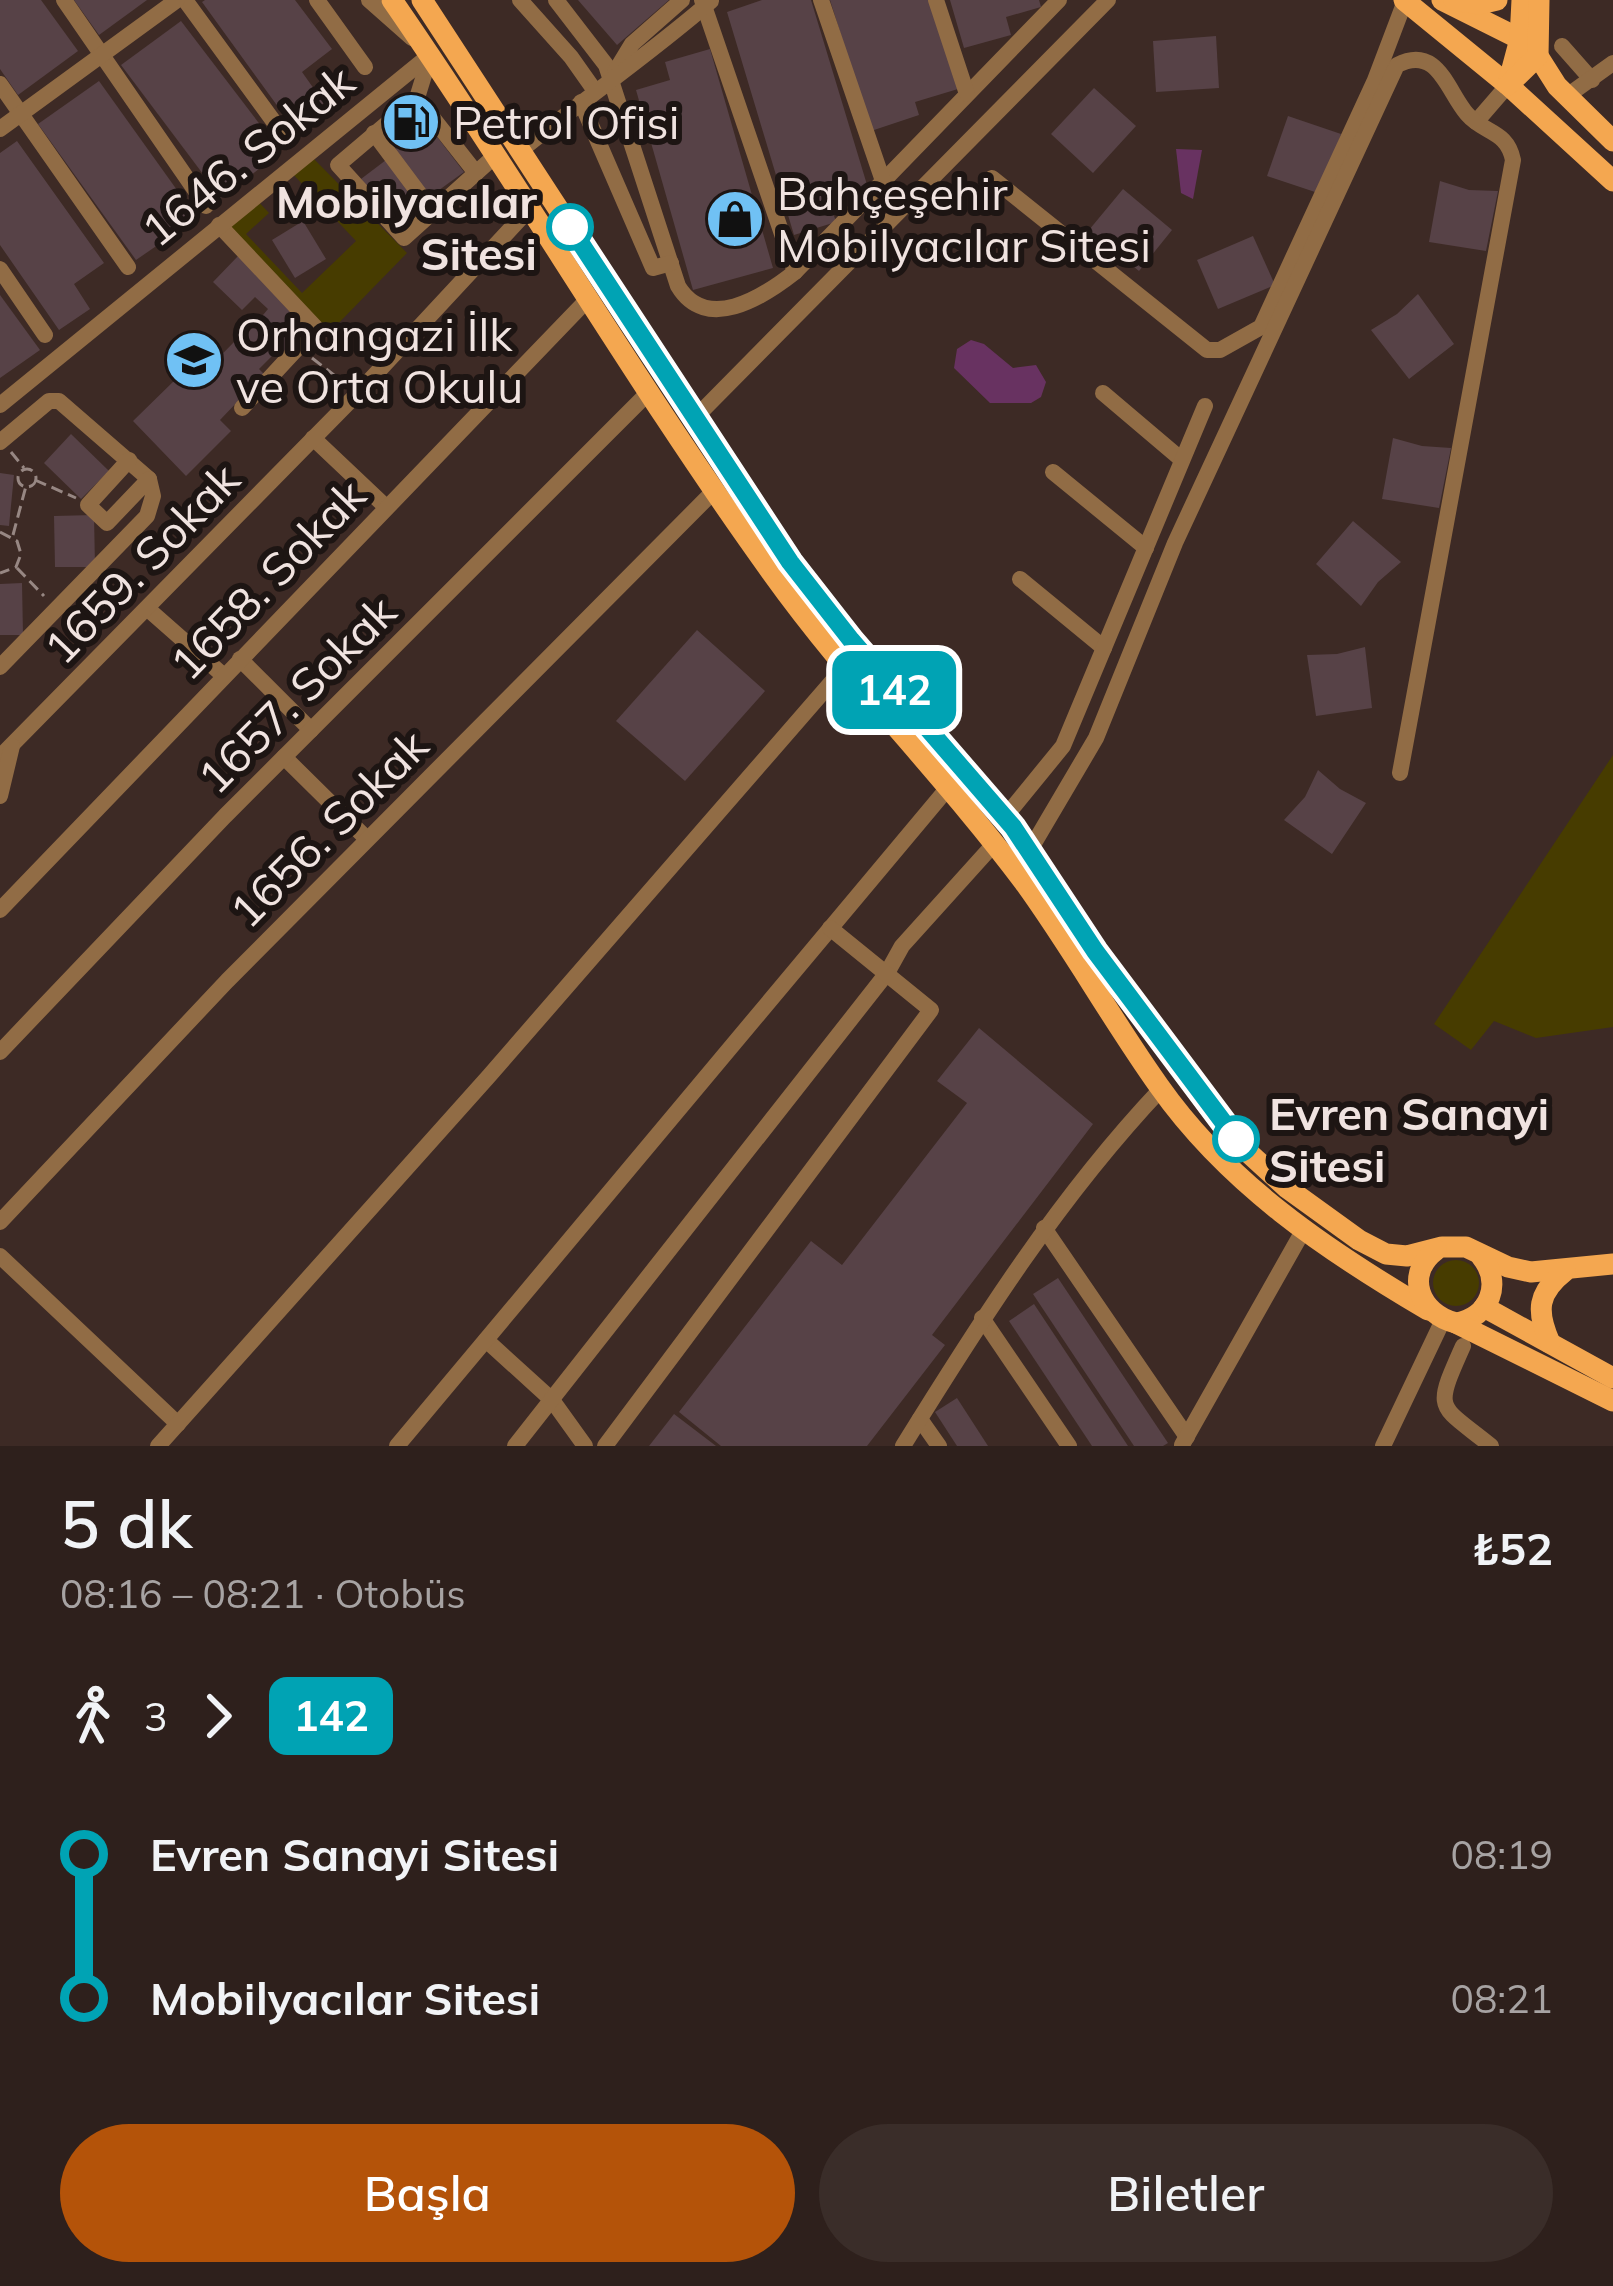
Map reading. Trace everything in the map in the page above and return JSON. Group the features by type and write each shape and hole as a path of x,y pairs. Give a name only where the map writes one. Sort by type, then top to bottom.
{"main road":[{"path":"392,0 715,490 843,668 1026,886 1161,1089 1238,1175 1303,1232 1443,1317 1613,1401"},
{"path":"422,0 771,536 828,614 1009,822 1095,951 1240,1145 1323,1216 1386,1254 1407,1256 1442,1247 1466,1247 1522,1271 1613,1264"},
{"path":"1404,0 1508,85 1613,181"},
{"path":"1442,0 1520,40 1613,141"},
{"path":"1454,0 1480,4 1497,0"},
{"path":"1508,85 1520,40 1522,0"},
{"path":"1508,85 1538,56 1539,0"},
{"path":"994,844 1009,822"},
{"path":"1161,1089 1184,1072"},
{"path":"1442,1247 1427,1257 1418,1288 1443,1317 1472,1318 1514,1282 1565,1270"},
{"path":"1478,1252 1491,1270 1493,1291 1487,1304"},
{"path":"1550,1343 1541,1320 1542,1296 1546,1286 1565,1270"},
{"path":"1487,1304 1613,1378"}],"street":[{"path":"64,0 206,206"},
{"path":"0,129 181,0 285,137"},
{"path":"316,0 364,67"},
{"path":"369,0 430,55 417,98 338,165 404,238 496,155"},
{"path":"520,0 571,57 652,268 671,263"},
{"path":"556,0 594,45 611,77 671,263 687,300 704,309 727,308 760,296 794,272 1055,2"},
{"path":"611,77 632,44 682,0"},
{"path":"821,0 883,181"},
{"path":"936,0 967,94"},
{"path":"696,417 1108,0"},
{"path":"992,178 1207,350 1220,350 1261,327 1376,80 1404,0"},
{"path":"520,151 611,77 645,58 707,2 794,272"},
{"path":"1562,46 1592,80"},
{"name":"1646. Sokak","path":"0,405 430,55"},
{"path":"1030,850 1096,738 1175,543 1397,65 1415,58 1429,62 1448,81 1476,122 1507,141 1513,167 1400,773"},
{"path":"1567,96 1613,63"},
{"path":"0,84 128,267"},
{"path":"1476,122 1508,85"},
{"path":"417,98 476,173"},
{"path":"374,133 433,212"},
{"name":"1659. Sokak","path":"6,751 149,610 530,208"},
{"path":"219,226 316,328 242,408"},
{"path":"0,268 45,335"},
{"name":"1658. Sokak","path":"0,910 588,298"},
{"name":"1657. Sokak","path":"0,1052 284,757 648,393"},
{"path":"1103,393 1182,460"},
{"path":"0,667 150,510 153,496 148,479 129,460 56,400 1,441"},
{"path":"1009,822 1063,746 1205,406"},
{"path":"313,438 386,507"},
{"path":"124,539 88,505 129,460"},
{"path":"1053,472 1146,548"},
{"path":"107,523 148,479"},
{"name":"1656. Sokak","path":"0,1222 227,981 715,490"},
{"path":"1020,579 1104,648"},
{"path":"149,610 224,676"},
{"path":"240,659 311,730"},
{"path":"158,1446 474,1094 843,668"},
{"path":"0,796 6,751"},
{"path":"284,757 367,839"},
{"path":"398,1446 947,789"},
{"path":"514,1446 886,973 902,946 994,844"},
{"path":"605,1446 931,1010 830,928"},
{"path":"903,1446 1044,1228 1161,1089"},
{"path":"1044,1228 1185,1441 1303,1232"},
{"path":"0,1256 178,1424"},
{"path":"1383,1446 1443,1317"},
{"path":"982,1318 1069,1446"},
{"path":"486,1340 552,1400 585,1446"},
{"path":"1463,1346 1443,1389 1443,1403 1446,1413 1491,1446"},
{"path":"920,1419 939,1446"}],"path":[{"path":"310,357 358,393"},
{"path":"1,441 33,472 35,480"},
{"path":"25,469 18,477 26,486"},
{"path":"35,480 88,505"},
{"path":"0,573 16,567 21,554 12,536 26,486 35,480"},
{"path":"0,532 12,536"},
{"path":"16,567 57,609"}],"shaded area":[{"path":"1176,149 1202,150 1193,199 1181,193"},
{"path":"309,154 407,253 328,334 219,225 254,197 269,213 246,234 302,293 356,241 289,170"},
{"path":"971,340 984,344 1013,368 1036,365 1046,382 1041,397 1031,403 990,403 954,368 957,349"},
{"path":"1613,755 1613,1027 1536,1038 1494,1021 1471,1050 1434,1024"},
{"path":"1456,1260 1472,1267 1479,1283 1472,1299 1456,1306 1440,1299 1433,1283 1440,1267"}],"building":[{"path":"0,0 41,0 78,51 18,95 0,69"},
{"path":"74,0 147,0 99,35"},
{"path":"295,0 332,49 302,72 324,103 292,126 202,2"},
{"path":"578,0 669,0 617,45"},
{"path":"762,0 811,0 868,188 829,200 836,222 794,235 727,12"},
{"path":"830,0 929,0 958,89 915,102 919,115 871,131"},
{"path":"950,0 1039,0 1041,7 1006,17 1011,35 964,48"},
{"path":"181,21 281,152 221,198 121,65"},
{"path":"1216,36 1219,88 1156,92 1153,41"},
{"path":"710,49 773,268 693,290 636,90 670,80 665,62"},
{"path":"99,81 197,218 136,260 38,124"},
{"path":"1094,88 1136,126 1093,173 1051,134"},
{"path":"1288,116 1341,134 1321,194 1267,176"},
{"path":"428,125 464,172 428,198 393,151"},
{"path":"17,141 104,263 74,284 90,309 59,330 0,245 0,153"},
{"path":"386,160 421,205 396,224 361,179"},
{"path":"1440,181 1469,190 1498,191 1486,251 1429,242"},
{"path":"1123,189 1172,230 1139,271 1089,230"},
{"path":"303,221 326,259 295,278 272,240"},
{"path":"1253,236 1275,285 1218,309 1197,260"},
{"path":"239,255 311,325 259,369 264,374 220,420 231,431 186,476 133,421 178,377 189,388 234,342 237,346 268,309 255,297 242,310 213,282"},
{"path":"1418,294 1454,344 1409,379 1371,330"},
{"path":"0,295 40,350 0,378"},
{"path":"71,434 109,471 81,499 44,463"},
{"path":"1393,438 1451,448 1439,508 1382,499"},
{"path":"0,473 14,475 9,526 0,525"},
{"path":"94,515 95,567 55,567 54,516"},
{"path":"1353,521 1401,562 1361,606 1316,564"},
{"path":"22,583 23,635 0,635 0,584"},
{"path":"697,630 765,691 685,781 616,721"},
{"path":"1365,647 1372,708 1316,716 1307,655"},
{"path":"1318,770 1366,803 1332,854 1284,820 1305,797"},
{"path":"979,1028 1093,1124 932,1335 945,1345 867,1446 721,1446 679,1412 811,1241 842,1265 967,1103 937,1081"},
{"path":"1058,1278 1168,1443 1134,1446 1033,1294"},
{"path":"1034,1304 1128,1446 1092,1446 1009,1321"},
{"path":"957,1398 988,1446 957,1446 935,1412"},
{"path":"674,1414 716,1446 649,1446"}],"bus line":[{"name":"142","path":"570,227 771,536 828,614 1013,827 1095,951 1236,1139"}],"place":[{"name":"Petrol Ofisi","path":"411,122"},
{"name":"Bahçeşehir Mobilyacılar Sitesi","path":"735,219"},
{"name":"Mobilyacılar Sitesi","path":"570,227"},
{"name":"Orhangazi İlk ve Orta Okulu","path":"194,360"},
{"name":"Evren Sanayi Sitesi","path":"1236,1139"}]}
